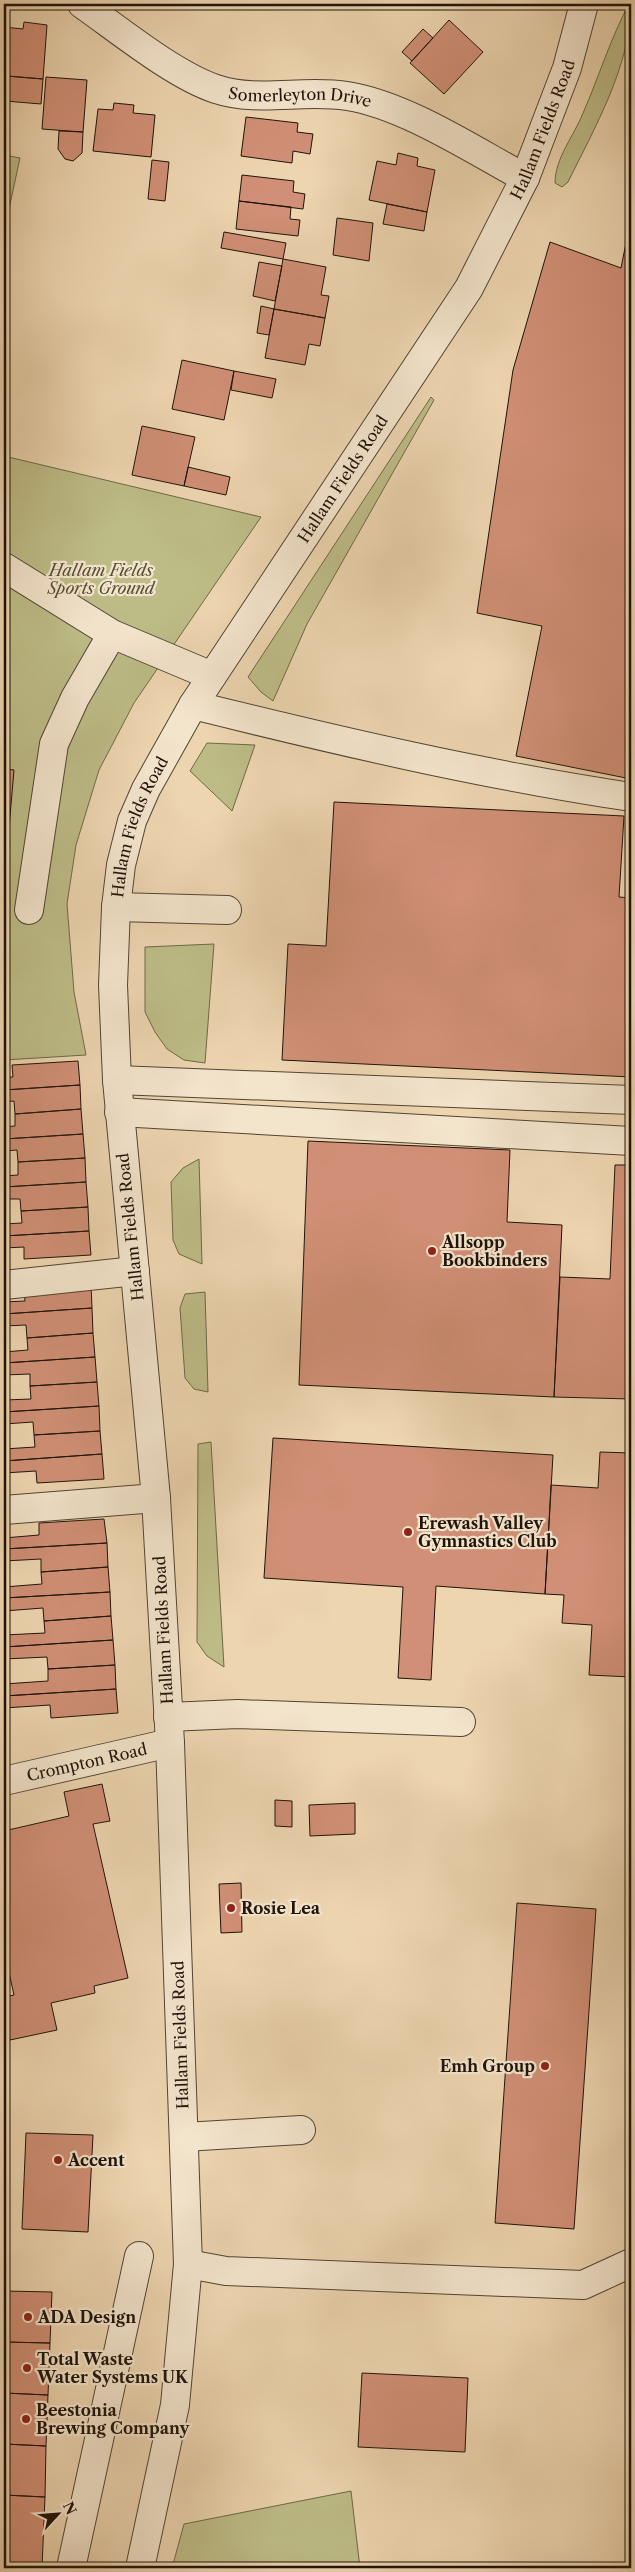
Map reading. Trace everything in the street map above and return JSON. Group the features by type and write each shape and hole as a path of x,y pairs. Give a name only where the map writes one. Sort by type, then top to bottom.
{"street":[{"name":"Somerleyton Drive","path":"82,4 190,77 214,89 238,96 314,92 348,96 372,102 388,107 434,129 525,178"},
{"name":"Hallam Fields Road","path":"140,2568 175,2405 188,2264 169,1730 156,1498 119,1112 112,985 116,907 121,866 132,821 146,788 193,705 402,392 469,288 525,178 567,68 584,4"},
{"path":"4,567 112,634 212,676"},
{"path":"29,910 54,744 75,698 112,634"},
{"path":"193,705 295,730 542,784 631,797"},
{"path":"116,907 227,910"},
{"path":"117,1080 631,1100"},
{"path":"119,1112 631,1141"},
{"path":"4,1285 135,1272"},
{"path":"4,1510 156,1498"},
{"name":"Crompton Road","path":"4,1781 169,1730 238,1714 461,1722"},
{"path":"184,2137 301,2130"},
{"path":"72,2568 139,2256"},
{"path":"188,2264 226,2272 583,2285 631,2263"}],"green space":[{"path":"629,4 631,4 629,27 618,73 589,140 568,182 562,187 555,183 561,156 579,122"},
{"path":"4,155 20,158 4,232"},
{"path":"431,397 434,400 307,624 273,701 261,692 248,677"},
{"name":"Hallam Fields Sports Ground","path":"4,456 261,517 134,703 99,770 76,845 67,904 74,992 86,1055 4,1060"},
{"path":"207,743 255,745 232,811 190,771"},
{"path":"214,944 205,1063 184,1060 167,1049 155,1032 145,1012 145,947"},
{"path":"199,1159 202,1264 179,1254 173,1240 171,1182 183,1168"},
{"path":"205,1292 208,1392 194,1389 185,1378 180,1308 185,1294"},
{"path":"211,1442 224,1667 207,1656 197,1642 198,1444"},
{"path":"351,2491 360,2568 172,2568 184,2524"}],"building":[{"path":"182,4 202,4 201,8 181,7"},
{"path":"449,20 483,52 444,94 410,63"},
{"path":"24,22 47,25 43,79 7,76 6,87 4,87 4,27 23,29"},
{"path":"423,29 433,38 412,61 402,52"},
{"path":"7,76 43,79 41,104 5,101"},
{"path":"46,77 87,80 83,132 42,129"},
{"path":"114,103 134,105 133,113 155,115 151,157 93,151 98,109 113,110"},
{"path":"246,117 298,123 297,132 313,134 310,154 293,151 292,163 241,156"},
{"path":"59,131 83,132 82,153 73,161 65,159 58,149"},
{"path":"398,153 418,158 417,166 435,170 427,212 369,200 377,161 396,165"},
{"path":"152,160 169,162 165,201 148,199"},
{"path":"242,175 294,181 293,192 305,194 303,209 239,201"},
{"path":"239,201 291,207 290,219 300,220 298,236 236,229"},
{"path":"387,204 427,212 424,231 383,224"},
{"path":"337,218 373,223 369,261 333,255"},
{"path":"631,218 631,779 516,756 542,626 477,613 513,370 550,242 621,268"},
{"path":"224,232 286,243 283,259 221,248"},
{"path":"283,259 326,267 321,295 329,296 325,318 274,309"},
{"path":"259,262 282,266 275,301 253,296"},
{"path":"261,306 274,309 269,335 257,333"},
{"path":"274,309 325,318 320,346 309,344 305,365 265,358"},
{"path":"182,360 234,371 224,420 172,409"},
{"path":"234,371 276,379 272,398 231,390"},
{"path":"142,426 195,437 184,486 132,475"},
{"path":"188,467 230,477 226,495 184,486"},
{"path":"4,682 8,689 4,737"},
{"path":"4,769 14,770 4,885"},
{"path":"334,802 624,816 619,897 631,898 631,1077 282,1060 288,944 326,946"},
{"path":"78,1061 80,1085 4,1090 4,1077 13,1077 12,1065"},
{"path":"80,1085 81,1109 15,1114 14,1101 4,1102 4,1090"},
{"path":"81,1109 83,1134 4,1139 4,1127 15,1126 15,1114"},
{"path":"83,1134 85,1158 18,1162 17,1150 4,1151 4,1139"},
{"name":"Allsopp Bookbinders","path":"308,1141 510,1150 507,1222 562,1225 554,1397 299,1385"},
{"path":"85,1158 86,1182 4,1187 4,1176 18,1175 18,1162"},
{"path":"615,1165 631,1165 631,1399 554,1397 560,1277 610,1279"},
{"path":"86,1182 88,1207 21,1211 20,1199 4,1199 4,1187"},
{"path":"88,1207 89,1231 4,1236 4,1224 22,1223 21,1211"},
{"path":"89,1231 91,1255 24,1259 24,1247 4,1248 4,1236"},
{"path":"91,1285 92,1308 4,1314 4,1302 25,1301 24,1289"},
{"path":"92,1308 93,1333 27,1338 26,1325 4,1326 4,1314"},
{"path":"93,1333 95,1357 4,1363 4,1352 28,1350 27,1338"},
{"path":"95,1357 97,1382 30,1386 30,1374 4,1375 4,1363"},
{"path":"97,1382 99,1406 4,1412 4,1400 31,1399 30,1386"},
{"path":"99,1406 100,1431 34,1435 33,1422 4,1424 4,1412"},
{"path":"100,1431 102,1454 4,1461 4,1449 35,1447 34,1435"},
{"name":"Erewash Valley Gymnastics Club","path":"273,1438 553,1455 545,1594 436,1586 431,1680 398,1678 403,1587 264,1578"},
{"path":"600,1452 631,1453 631,1677 589,1675 592,1625 562,1623 564,1595 545,1594 551,1485 598,1488"},
{"path":"102,1454 104,1479 37,1483 36,1471 4,1473 4,1461"},
{"path":"104,1519 107,1543 4,1549 4,1538 39,1535 39,1523"},
{"path":"107,1543 108,1567 41,1572 41,1559 4,1561 4,1549"},
{"path":"108,1567 110,1592 4,1598 4,1587 42,1584 41,1572"},
{"path":"110,1592 111,1616 44,1621 43,1608 4,1611 4,1598"},
{"path":"111,1616 113,1640 4,1647 4,1635 45,1633 44,1621"},
{"path":"113,1640 115,1665 48,1669 47,1657 4,1659 4,1647"},
{"path":"115,1665 116,1689 4,1696 4,1684 48,1681 48,1669"},
{"path":"116,1689 118,1713 51,1718 50,1705 4,1708 4,1696"},
{"path":"102,1784 110,1821 93,1824 128,1978 94,1986 95,1993 51,2003 57,2030 10,2040 4,2012 4,1997 14,1995 4,1950 4,1831 69,1816 64,1792"},
{"path":"275,1800 292,1801 292,1827 275,1826"},
{"path":"355,1803 355,1834 310,1836 309,1805"},
{"name":"Rosie Lea","path":"241,1883 242,1932 221,1933 219,1884"},
{"name":"Emh Group","path":"517,1903 596,1909 574,2229 495,2223"},
{"name":"Accent","path":"26,2133 93,2135 88,2232 22,2229"},
{"name":"ADA Design","path":"4,2291 52,2292 50,2343 4,2342"},
{"name":"Total Waste Water Systems UK","path":"4,2342 50,2343 48,2395 4,2393"},
{"path":"362,2373 468,2378 465,2452 358,2447"},
{"name":"Beestonia Brewing Company","path":"4,2393 48,2395 46,2446 4,2444"},
{"path":"4,2444 46,2446 45,2497 4,2495"},
{"path":"4,2495 45,2497 42,2568 4,2568"}],"place":[{"name":"Allsopp Bookbinders","path":"432,1251"},
{"name":"Erewash Valley Gymnastics Club","path":"408,1532"},
{"name":"Rosie Lea","path":"231,1908"},
{"name":"Emh Group","path":"545,2066"},
{"name":"Accent","path":"58,2160"},
{"name":"ADA Design","path":"28,2317"},
{"name":"Total Waste Water Systems UK","path":"27,2368"},
{"name":"Beestonia Brewing Company","path":"26,2419"}]}
